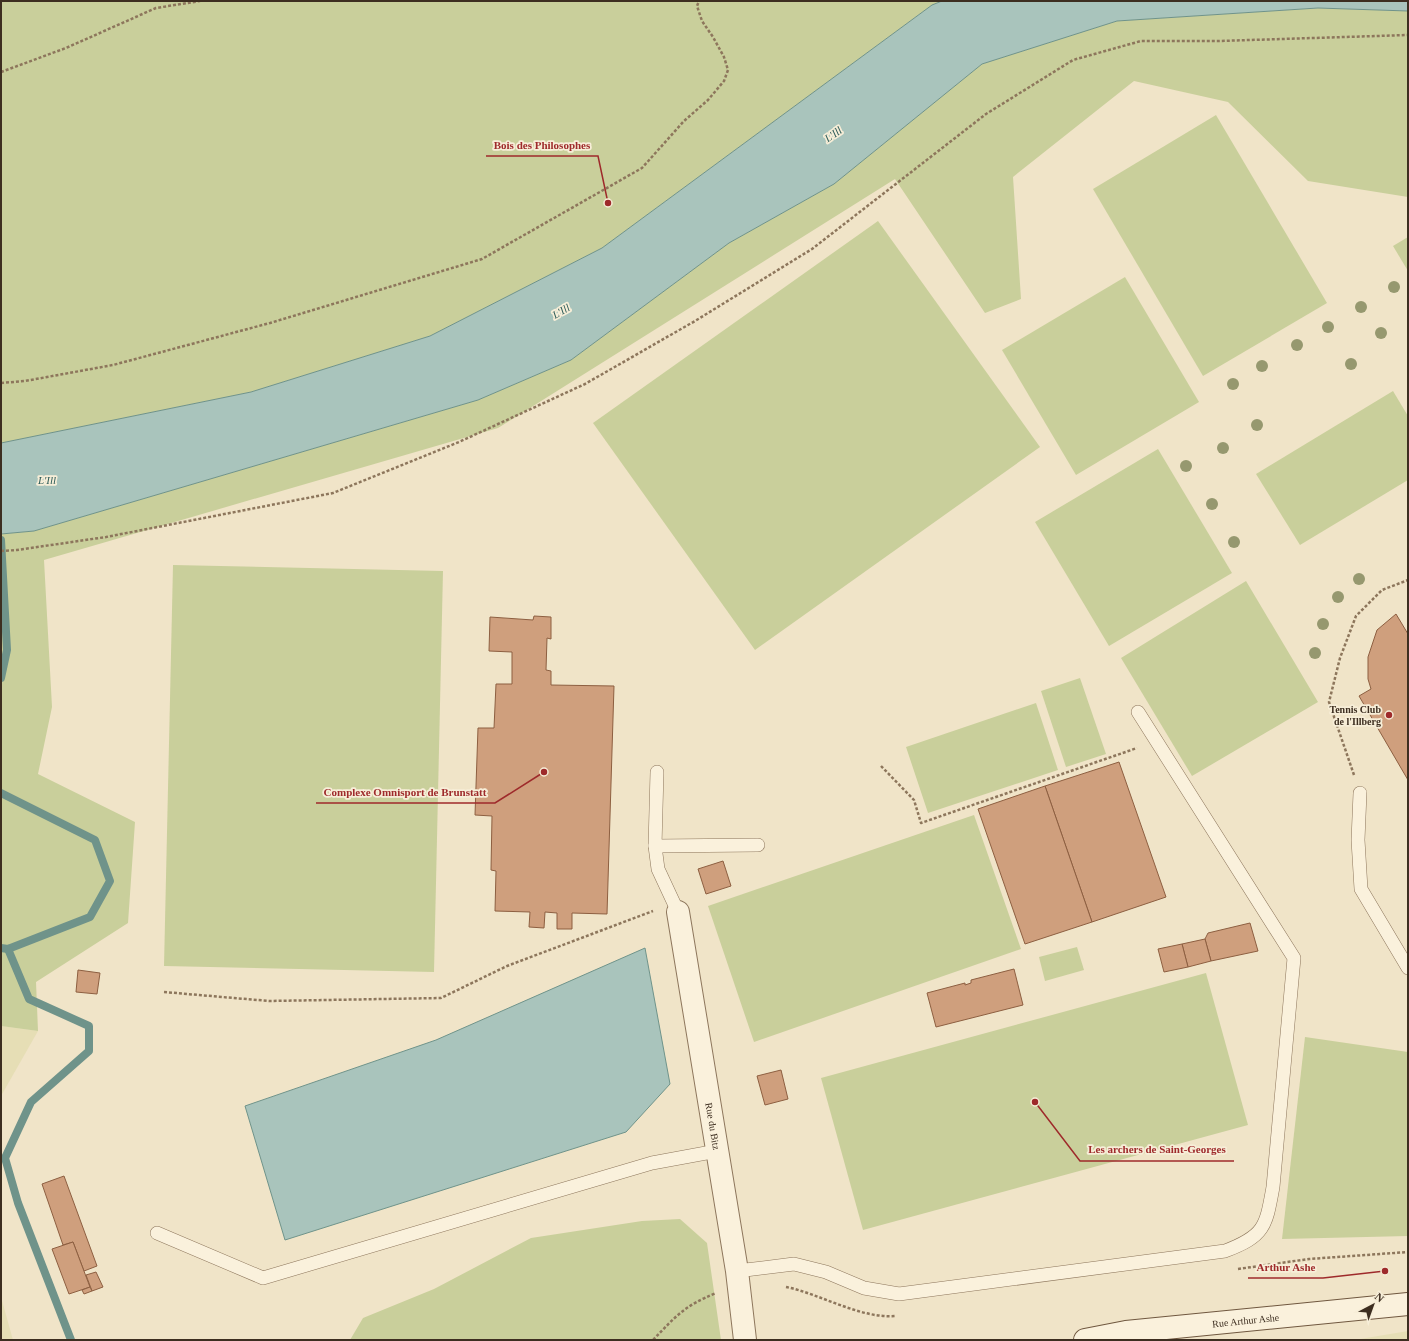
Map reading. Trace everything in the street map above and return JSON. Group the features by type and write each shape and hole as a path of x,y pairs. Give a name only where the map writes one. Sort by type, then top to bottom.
{"street":[{"name":"Rue du Bitz","path":"676,908 717,1151 736,1271 745,1340"},
{"name":"Rue Arthur Ashe","path":"1085,1340 1126,1332 1408,1304"}],"lane":[{"path":"736,1271 794,1264 826,1272 864,1288 899,1294 1225,1251 1247,1243 1261,1230 1268,1213 1273,1187 1294,958 1138,712"},
{"path":"657,772 655,846 658,869 676,908"},
{"path":"1360,792 1358,840 1361,889 1408,968"},
{"path":"655,846 758,845"},
{"path":"157,1233 263,1278 652,1163 717,1151"}],"path":[{"path":"1,72 66,48 156,8 200,1"},
{"path":"1,383 25,381 113,365 270,323 482,259 642,168 724,81 728,70 713,37 702,21 697,6 699,1"},
{"path":"1,551 106,537 333,494 459,442 585,384 695,321 812,249 986,114 1073,60 1140,41 1219,41 1408,35"},
{"path":"1360,792 1329,702 1340,658 1356,616 1382,590 1408,580"},
{"path":"881,766 914,800 921,823 1157,742"},
{"path":"164,992 269,1001 441,998 507,966 676,908"}],"shaded area":[{"path":"1,1026 38,1031 1,1096"},
{"path":"1,1297 13,1340 1,1340"},
{"path":"1408,1331 1408,1340 1354,1340"}],"green space":[{"path":"1,1 942,1 932,5 602,248 430,336 251,392 1,443"},
{"path":"1318,8 1408,11 1408,197 1308,181 1228,102 1134,81 1013,177 1021,299 985,313 895,179 498,428 44,560 52,707 38,774 135,822 128,923 36,982 38,1031 1,1026 1,534 34,531 478,400 571,360 729,243 834,184 982,64 1117,21"},
{"path":"1216,115 1327,303 1203,376 1093,189"},
{"path":"878,221 1040,447 755,650 593,423"},
{"path":"1408,237 1408,271 1393,246"},
{"path":"1125,277 1199,402 1076,475 1002,350"},
{"path":"1393,391 1408,416 1408,480 1300,545 1256,474"},
{"path":"1158,449 1232,573 1109,646 1035,522"},
{"path":"173,565 443,571 434,972 164,966"},
{"path":"1246,581 1318,702 1192,776 1121,658"},
{"path":"1080,678 1106,754 1066,767 1041,691"},
{"path":"1036,703 1058,770 928,813 906,747"},
{"path":"974,815 1021,949 754,1042 708,906"},
{"path":"1077,947 1084,970 1045,981 1039,957"},
{"path":"1206,973 1248,1125 863,1230 821,1078"},
{"path":"1305,1037 1408,1052 1408,1236 1282,1239"},
{"path":"680,1219 707,1243 721,1340 350,1340 363,1318 434,1289 531,1238 642,1221"}],"water":[{"name":"L'Ill","path":"942,1 1408,1 1408,11 1318,8 1117,21 982,64 834,184 729,243 571,360 478,400 34,531 1,534 1,443 251,392 430,336 602,248 932,5"},
{"path":"645,948 670,1084 626,1132 285,1240 245,1106 436,1040"}],"building":[{"name":"Tennis Club de l'Illberg","path":"1396,614 1408,634 1408,780 1359,696 1371,689 1368,679 1368,657 1377,630"},
{"path":"534,616 551,617 551,639 547,638 546,670 551,671 551,685 614,686 607,914 572,913 572,929 557,929 557,913 545,912 544,928 529,927 530,912 495,911 496,871 491,870 492,816 475,815 478,728 494,728 496,684 512,684 512,652 489,651 490,617 533,620"},
{"path":"1119,762 1166,897 1092,922 1045,786"},
{"path":"1045,786 1092,922 1025,944 978,809"},
{"path":"723,861 731,886 706,894 698,869"},
{"path":"1250,923 1258,951 1211,961 1205,939 1208,933"},
{"path":"1205,939 1211,961 1188,967 1182,944"},
{"path":"1182,944 1188,967 1164,972 1158,949"},
{"path":"1014,969 1023,1005 936,1027 927,993 965,983 965,985 971,983 971,980"},
{"path":"78,970 100,973 97,994 76,992"},
{"path":"781,1070 788,1099 765,1105 757,1076"},
{"path":"64,1176 97,1266 84,1271 73,1242 63,1245 42,1184"},
{"path":"73,1242 90,1287 69,1294 52,1249"},
{"path":"96,1272 103,1287 92,1291 86,1275"},
{"path":"90,1287 92,1291 84,1294 82,1290"}],"waterway":[{"path":"1,540 7,650 1,678"},
{"path":"1,793 95,840 110,881 90,917 8,949 1,948"},
{"path":"8,949 29,999 89,1026 89,1051 31,1102 5,1158 18,1203 71,1340"}],"place":[{"name":"Bois des Philosophes","path":"608,203"},
{"name":"Tennis Club de l'Illberg","path":"1389,715"},
{"name":"Complexe Omnisport de Brunstatt","path":"544,772"},
{"name":"Les archers de Saint-Georges","path":"1035,1102"},
{"name":"Arthur Ashe","path":"1385,1271"}]}
